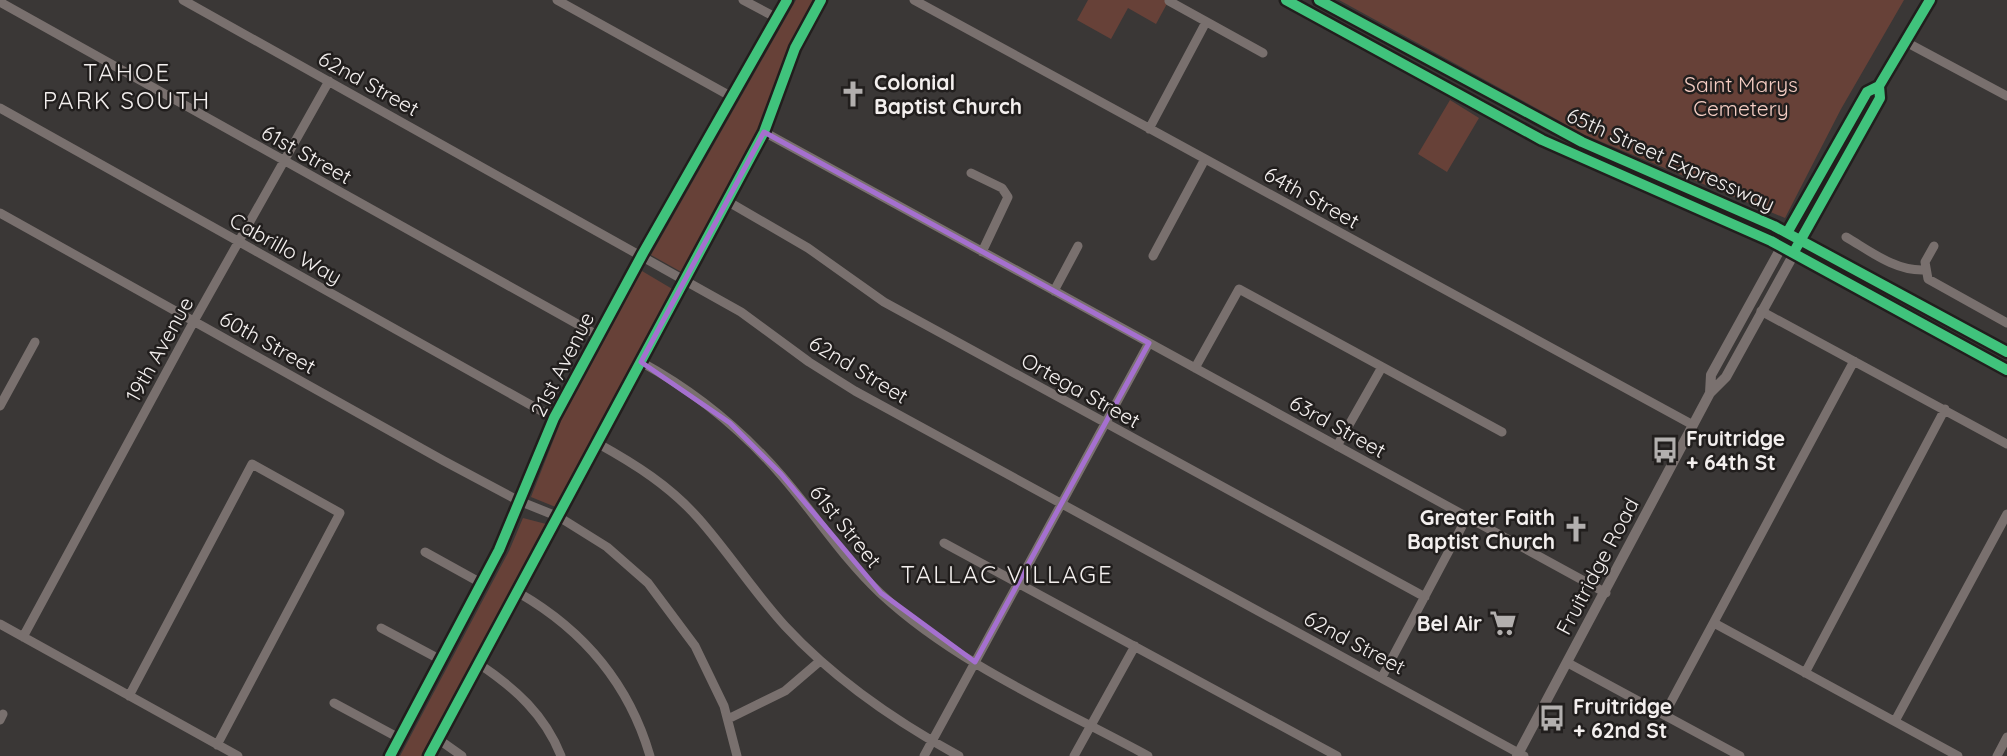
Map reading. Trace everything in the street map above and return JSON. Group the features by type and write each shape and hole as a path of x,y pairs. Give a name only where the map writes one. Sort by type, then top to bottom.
{"main road":[{"name":"65th Street Expressway","path":"1286,0 1542,140 1780,246 2007,370"},
{"name":"65th Street Expressway","path":"1319,0 1572,137 1800,239 2007,352"},
{"name":"Fruitridge Road","path":"1520,755 1710,393 1726,377 1880,98 1879,86 1930,0"},
{"name":"Fruitridge Road","path":"1710,393 1711,376 1787,233 1867,92 1879,86"}],"street":[{"name":"62nd Street","path":"183,0 741,312 833,378 1520,755"},
{"path":"556,0 732,97"},
{"path":"743,0 777,18"},
{"name":"21st Avenue","path":"390,756 499,550 554,418 597,335 787,0"},
{"path":"429,756 519,593 764,132 793,51 821,0"},
{"name":"64th Street","path":"914,0 1693,425"},
{"name":"61st Street","path":"0,2 597,335"},
{"path":"1169,2 1263,53"},
{"path":"1149,129 1206,22"},
{"path":"1904,41 2007,96"},
{"name":"19th Avenue","path":"23,637 194,321 329,81"},
{"name":"Cabrillo Way","path":"0,108 554,418"},
{"name":"63rd Street","path":"764,132 1606,593"},
{"path":"1153,256 1205,159"},
{"path":"971,173 1002,188 1008,197 982,252"},
{"name":"Ortega Street","path":"727,201 808,248 884,302 1425,597"},
{"name":"60th Street","path":"0,213 519,501 559,517 607,547 664,601 701,656 728,719 737,756"},
{"path":"1846,237 1896,266 1908,271 1924,270"},
{"path":"1054,291 1078,246"},
{"path":"1934,246 1924,262 1928,279 2007,323"},
{"path":"1195,369 1239,289 1502,432"},
{"path":"1761,311 2007,444"},
{"path":"0,406 35,342"},
{"path":"924,756 1149,343"},
{"path":"1664,715 1854,361"},
{"name":"61st Street","path":"641,362 671,379 730,423 781,474 835,544 881,593 933,636 975,662 1148,756"},
{"path":"1338,446 1381,367"},
{"path":"1805,673 1945,409"},
{"path":"597,443 651,476 686,505 765,604 820,661 866,699 959,756"},
{"path":"129,696 252,464 340,513 217,745"},
{"path":"1895,721 2007,514"},
{"path":"1382,677 1467,517"},
{"path":"944,543 1337,756"},
{"path":"425,552 481,583"},
{"path":"519,593 563,622 599,657 629,704 650,756"},
{"path":"1714,623 1958,756"},
{"path":"0,624 238,756"},
{"path":"381,628 441,660"},
{"path":"1074,756 1135,646"},
{"path":"728,719 769,701 820,661"},
{"path":"1568,663 1740,756"},
{"path":"479,664 525,700 550,733 561,756"},
{"path":"334,703 399,738"},
{"path":"1997,756 2007,737"},
{"path":"438,739 462,756"}],"highlighted area":[{"path":"764,132 1149,343 975,662 881,593 781,474 730,423 641,362"}],"green space":[{"path":"796,0 817,0 792,46 761,130 685,274 651,255"},
{"path":"1088,0 1169,0 1156,24 1128,8 1111,39 1077,20"},
{"name":"Saint Marys Cemetery","path":"1339,0 1904,0 1841,109 1785,218 1585,135"},
{"path":"1450,100 1479,118 1447,172 1418,154"},
{"path":"642,271 674,290 558,508 531,497 561,421"},
{"path":"523,518 550,525 425,756 400,756 509,551"}],"cycle path":[{"path":"390,756 499,550 554,418 642,255 787,0"},
{"path":"429,756 764,132 795,48 821,0"},
{"path":"1286,0 1542,140 1771,241 2007,370"},
{"path":"1319,0 1582,142 1774,226 2007,352"},
{"path":"1787,233 1867,92 1879,86 1930,0"},
{"path":"1795,250 1880,98 1879,86"}],"place":[{"name":"Colonial Baptist Church","path":"853,94"},
{"name":"Fruitridge + 64th St","path":"1665,450"},
{"name":"Greater Faith Baptist Church","path":"1576,529"},
{"name":"Bel Air","path":"1503,623"},
{"name":"Fruitridge + 62nd St","path":"1552,718"}],"district":[{"name":"TAHOE PARK SOUTH","path":"127,86"},
{"name":"TALLAC VILLAGE","path":"1007,574"}]}
